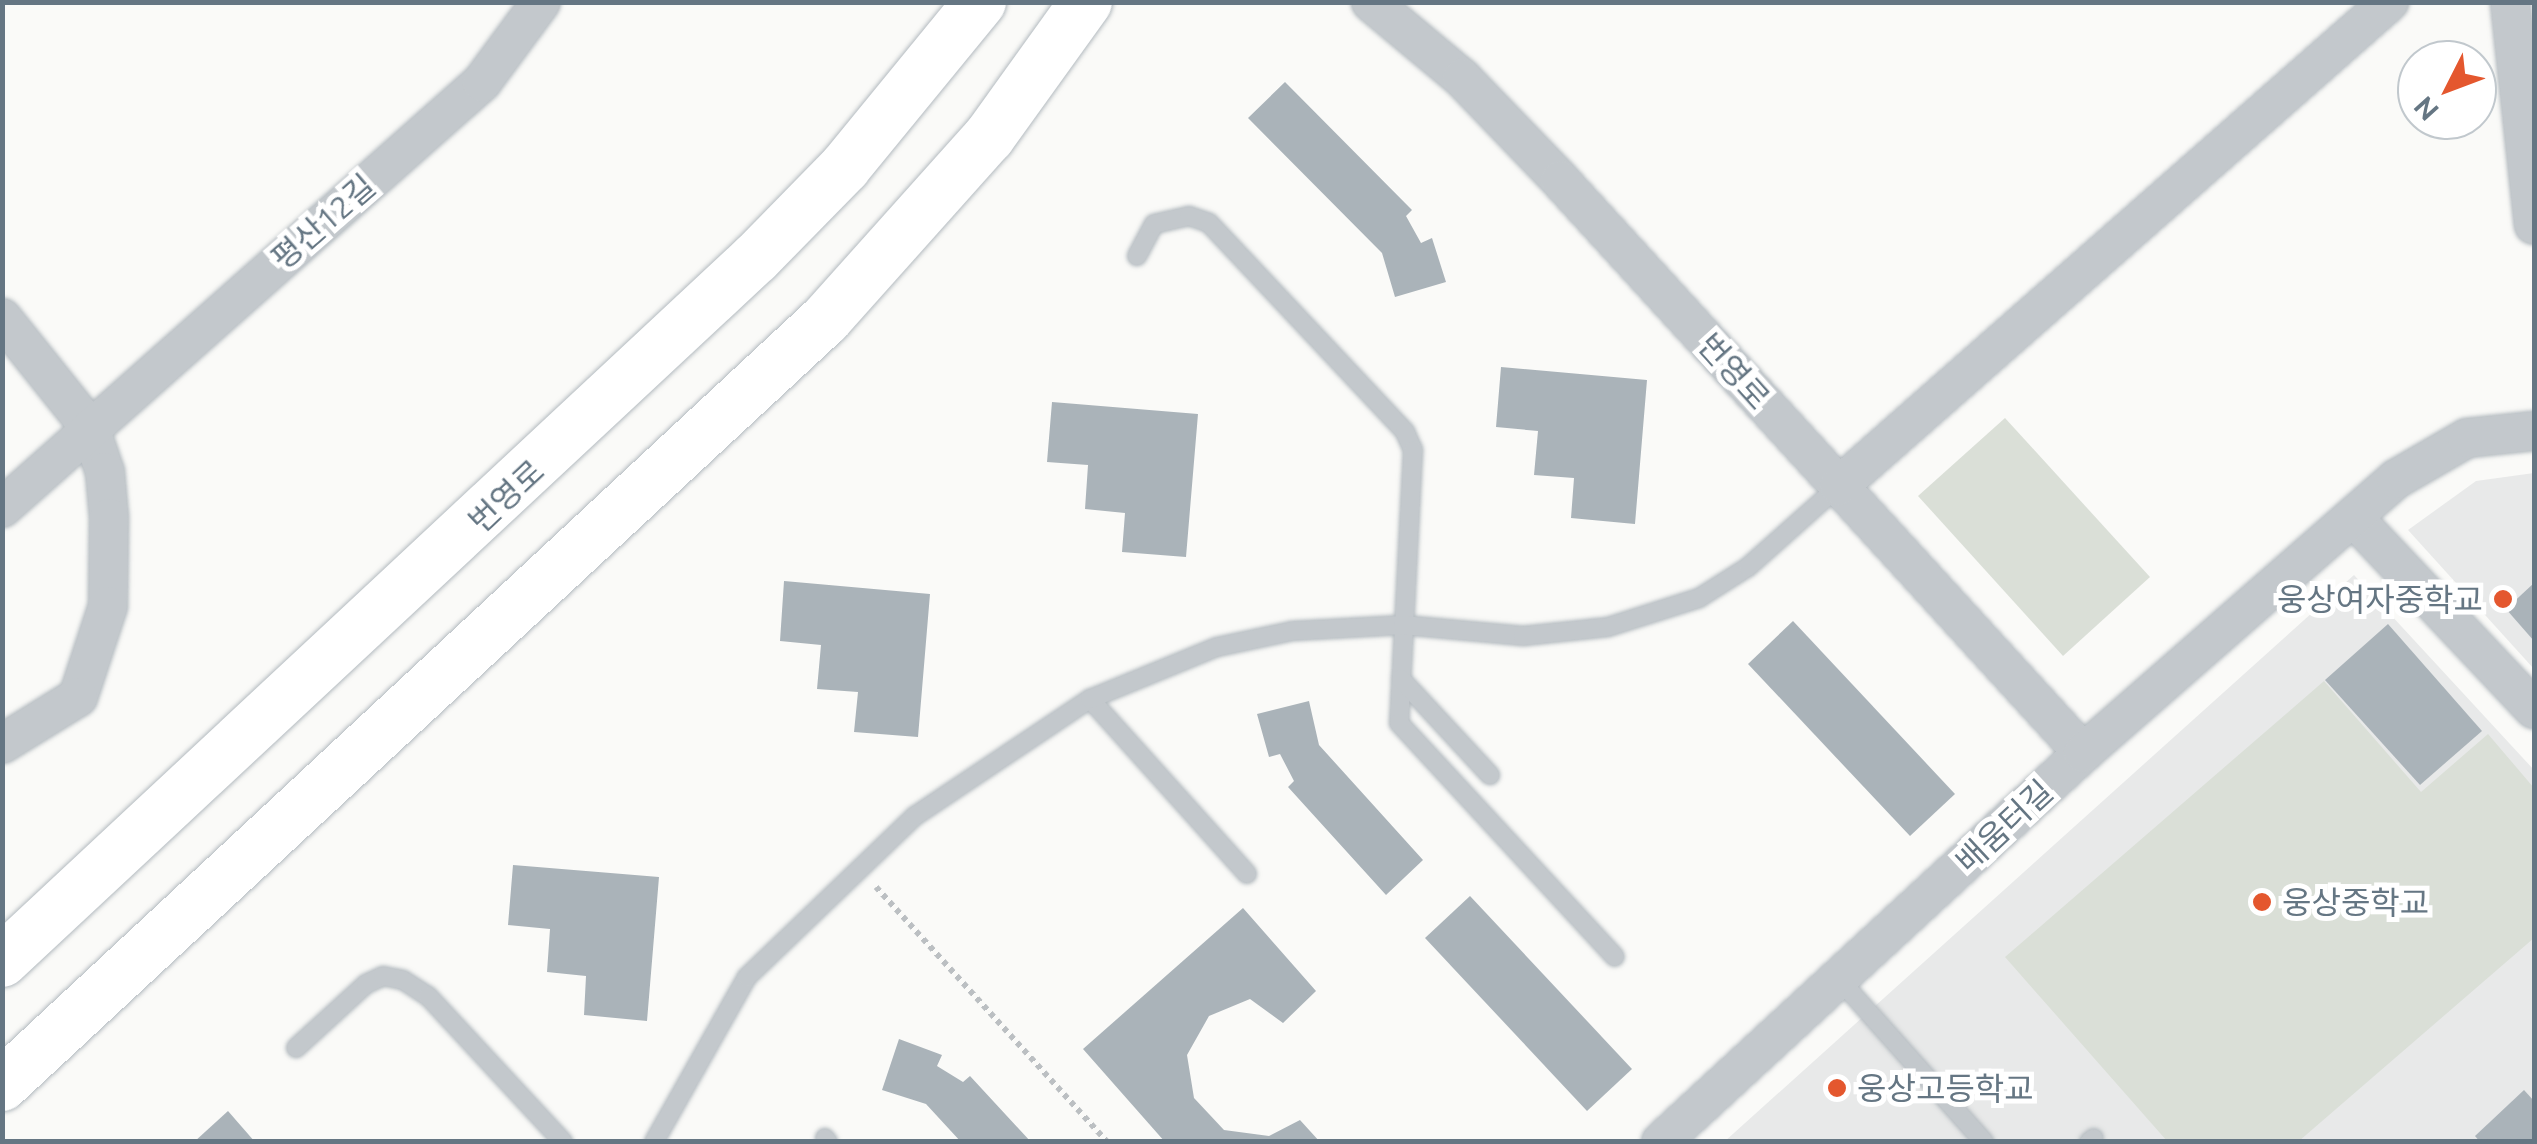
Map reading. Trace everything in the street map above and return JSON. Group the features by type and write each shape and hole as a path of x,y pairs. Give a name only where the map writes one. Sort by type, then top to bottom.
{"main road":[{"name":"번영로","path":"2,961 756,258 845,166 980,2"},
{"path":"2,1085 826,319 990,137 1050,27 1086,2"}],"street":[{"name":"평산12길","path":"2,508 482,82 541,2"},
{"name":"번영로","path":"1372,2 1462,78 1560,180 2083,753"},
{"path":"1839,486 2389,2"},
{"path":"2510,2 2534,225"},
{"path":"2,318 90,428 105,472 108,606 78,697 2,744"},
{"name":"배움터길","path":"1661,1142 2083,753 2354,517 2433,454 2467,438 2534,431"},
{"path":"2354,517 2534,710"}],"lane":[{"path":"1137,256 1143,236 1170,217 1190,216 1226,234 1405,432 1413,450 1399,723 1616,958"},
{"path":"654,1142 726,1003 915,816 1090,699 1217,647 1292,631 1403,625 1523,636 1608,627 1699,598 1748,567 1839,486"},
{"path":"1400,679 1490,775"},
{"path":"1090,699 1247,874"},
{"path":"296,1048 366,984 383,976 403,980 428,996 563,1142"},
{"path":"1838,978 1984,1142"}],"path":[{"path":"860,868 1107,1142"}],"shaded area":[{"path":"2005,418 2150,577 2063,656 1918,496"},
{"name":"웅상여자중학교","path":"2534,473 2534,669 2408,530 2476,481"},
{"name":"웅상중학교","path":"2354,575 2534,770 2534,1141 1724,1142"},
{"path":"2324,681 2421,792 2488,734 2534,788 2534,938 2299,1141 2167,1141 2005,957"}],"building":[{"path":"1285,82 1412,210 1406,216 1421,243 1432,238 1446,282 1395,297 1382,253 1248,118"},
{"path":"1501,367 1647,380 1635,524 1571,518 1574,478 1534,475 1538,431 1496,427"},
{"path":"1052,402 1198,414 1186,557 1122,552 1125,513 1085,509 1088,465 1047,462"},
{"path":"784,581 930,594 918,737 854,732 858,692 817,689 821,645 780,641"},
{"path":"2534,583 2534,641 2506,609"},
{"path":"1793,621 1955,794 1910,836 1748,664"},
{"path":"2388,624 2482,731 2420,785 2325,680"},
{"path":"1309,701 1319,745 1423,860 1386,895 1288,787 1294,781 1280,754 1269,757 1257,714"},
{"path":"513,865 659,877 647,1021 584,1015 586,976 547,972 550,929 508,925"},
{"path":"1470,896 1632,1069 1587,1111 1425,938"},
{"path":"1243,908 1316,991 1283,1023 1250,999 1209,1016 1187,1055 1194,1098 1224,1130 1269,1136 1300,1120 1320,1142 1165,1142 1083,1049"},
{"path":"899,1039 942,1055 937,1066 963,1082 970,1076 1031,1142 961,1142 926,1104 882,1090"},
{"path":"2524,1090 2534,1101 2534,1142 2480,1142 2475,1136"},
{"path":"228,1111 255,1142 194,1142"}],"place":[{"name":"웅상여자중학교","path":"2503,599"},
{"name":"웅상중학교","path":"2262,902"},
{"name":"웅상고등학교","path":"1837,1088"}]}
